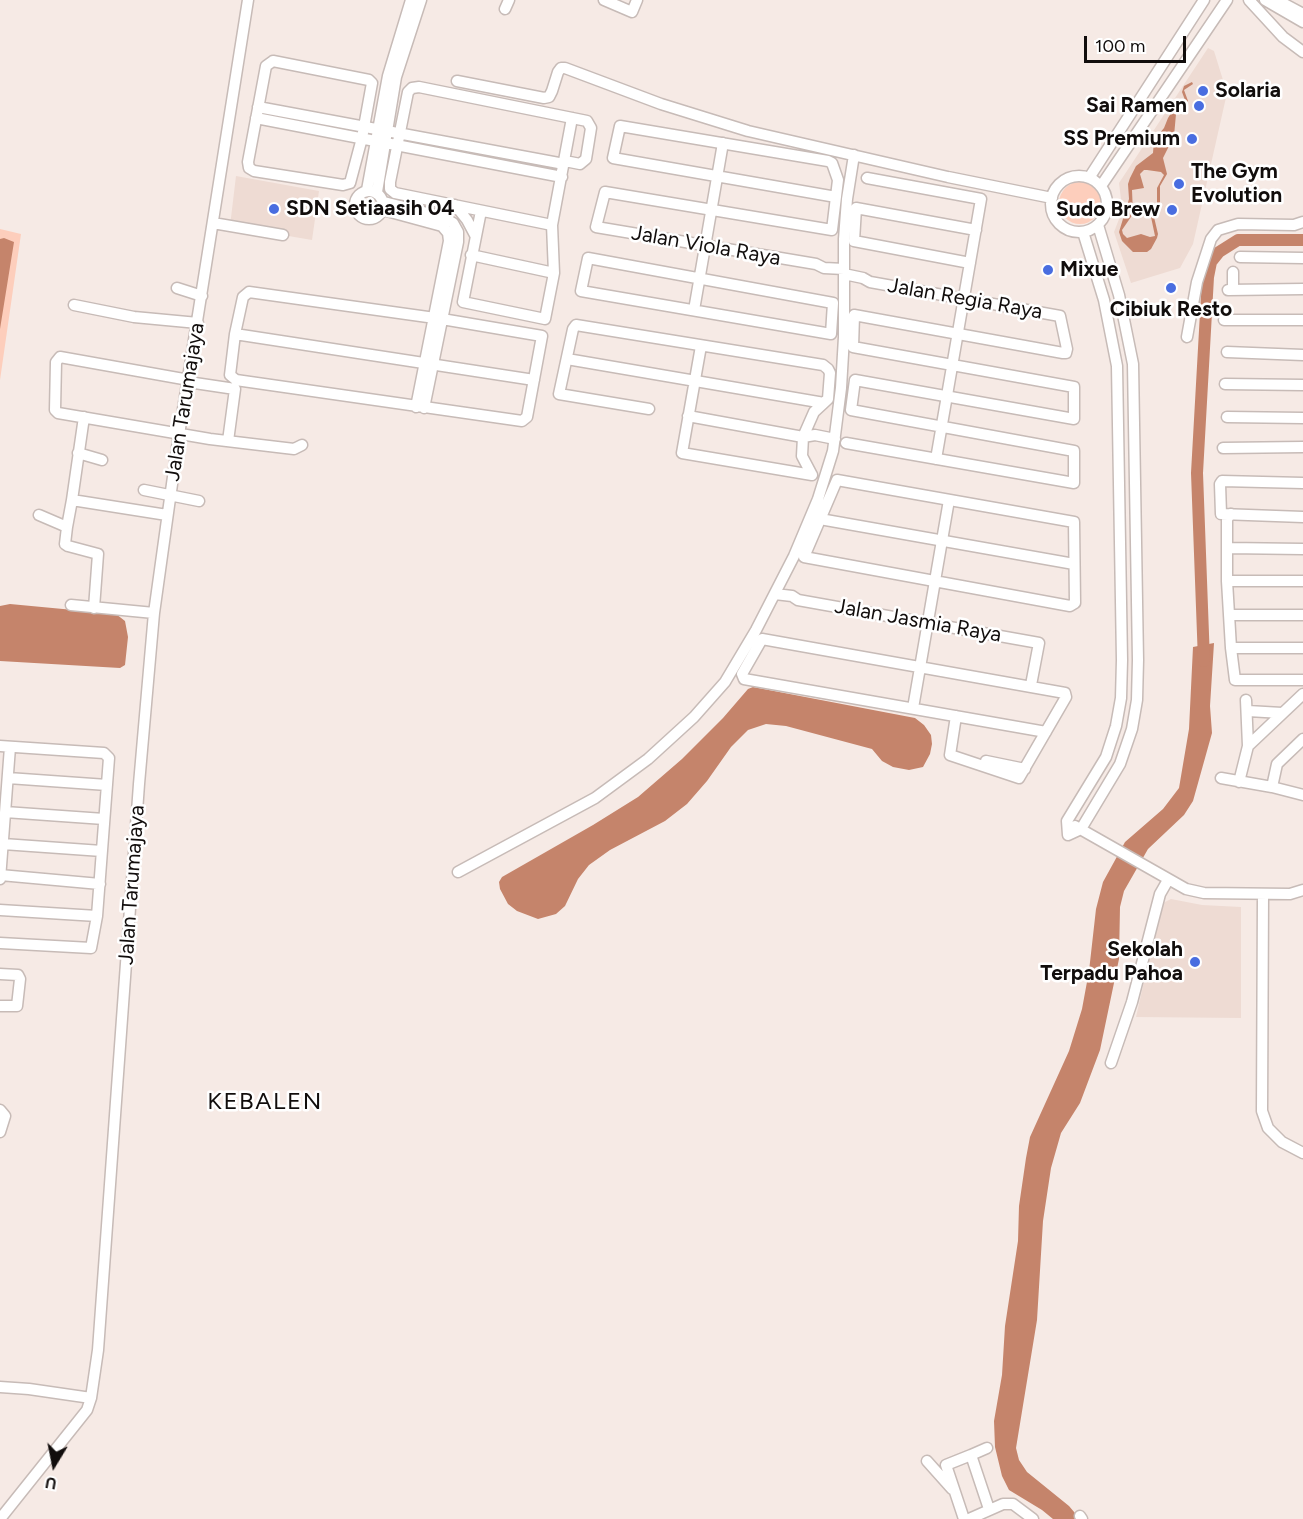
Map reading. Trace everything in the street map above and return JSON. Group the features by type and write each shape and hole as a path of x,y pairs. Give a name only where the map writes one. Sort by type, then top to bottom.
{"street":[{"name":"Jalan Tarumajaya","path":"0,1519 87,1410 87,1397 98,1350 139,784 149,613 187,380 192,323 213,223 248,0"},
{"path":"411,0 392,77 372,191 384,206 442,226 448,233 449,241 438,319 420,408"},
{"path":"392,77 421,0"},
{"path":"604,0 632,12 637,0"},
{"path":"1089,178 1204,0"},
{"path":"1101,186 1227,0"},
{"path":"1249,0 1283,37 1303,52"},
{"path":"1265,0 1303,22"},
{"path":"1277,0 1303,14"},
{"path":"273,61 369,80 372,83 363,133 350,183 343,185 254,171 249,168 248,162 257,112 266,66 273,61"},
{"path":"457,81 544,98 549,97 558,72 561,68 565,68 661,104 748,131 1052,198"},
{"path":"398,140 580,164 585,159 590,124 587,121 419,87 412,88 408,92 398,140 390,182 390,189 395,193 552,225"},
{"path":"257,112 381,136 562,177"},
{"path":"481,211 463,301 465,304 545,319 554,273 552,225 572,118"},
{"path":"712,210 832,230 836,197 838,180 832,163 828,161 620,126 613,158 836,197"},
{"path":"694,310 723,143"},
{"path":"458,872 595,798 648,759 694,717 725,682 756,630 794,556 818,499 838,442 847,199 854,155"},
{"path":"1079,176 1089,178 1101,186 1106,196 1105,217 1098,225 1083,232 1066,228 1054,216 1052,198 1056,189 1062,183 1079,176"},
{"path":"867,178 981,199 936,459"},
{"path":"372,191 358,195 355,205 358,214 367,219 377,218 384,206"},
{"name":"Jalan Viola Raya","path":"712,210 605,192 596,227 816,264 825,261 844,272"},
{"path":"455,205 476,236"},
{"path":"970,263 854,242 856,208 976,230"},
{"path":"1187,338 1189,316 1197,282 1211,239 1218,230 1238,224 1294,225 1303,222"},
{"path":"213,223 283,235"},
{"path":"1083,232 1104,300 1117,366 1122,660 1121,698 1116,726 1106,758 1067,821 1068,835 1081,829 1120,764 1132,729 1137,700 1133,364 1119,295 1098,225"},
{"path":"471,255 554,273"},
{"path":"1240,257 1303,258"},
{"path":"588,258 700,279 833,303 831,334 581,291 588,258"},
{"name":"Jalan Regia Raya","path":"844,272 863,285 870,282 1060,316 1067,349 1063,353 957,334"},
{"path":"1233,273 1230,290 1303,290"},
{"path":"177,288 199,295"},
{"path":"249,292 438,319 542,336 527,417 522,421 420,408 236,380 230,375 235,334 243,297 249,292"},
{"path":"1104,300 1119,295"},
{"path":"74,305 134,317 192,323"},
{"path":"688,416 803,436 815,435 838,442 1074,483 1074,451 851,410 855,380 1074,419 1074,387 854,347 854,315 957,334"},
{"path":"1224,320 1303,320"},
{"path":"649,410 559,394 573,329 576,325 823,365 830,373 828,399 814,412 803,436 802,456 812,475 682,453 701,346"},
{"path":"235,334 534,380"},
{"path":"1227,352 1303,355"},
{"path":"228,441 235,389 60,357 56,362 55,410 58,413 228,441 294,449 302,446"},
{"path":"567,359 824,403"},
{"path":"1224,384 1303,385"},
{"path":"84,417 66,545 99,554 94,608"},
{"path":"1227,417 1303,418"},
{"path":"1223,448 1303,447"},
{"path":"78,453 102,460"},
{"path":"837,480 949,500 1074,522 1075,603 1070,606 804,557 837,480"},
{"path":"1303,483 1221,483 1221,513 1303,517"},
{"path":"144,490 199,501"},
{"path":"72,500 165,514"},
{"path":"913,708 949,500"},
{"path":"1231,514 1227,519 1227,580 1234,680 1303,680"},
{"path":"39,515 67,527"},
{"path":"820,519 1074,564"},
{"path":"1227,548 1303,549"},
{"path":"1227,580 1303,581"},
{"name":"Jalan Jasmia Raya","path":"773,597 791,603 798,600 1039,643 1031,685"},
{"path":"71,605 149,613"},
{"path":"1230,615 1303,615"},
{"path":"957,716 950,755 1022,774 1046,732 1066,697 1062,691 1031,685 762,639 742,674 744,679 913,708 1046,732"},
{"path":"1231,648 1303,648"},
{"path":"1248,746 1303,694"},
{"path":"1239,782 1248,746 1247,705 1282,713"},
{"path":"1272,787 1276,764 1303,740"},
{"path":"0,943 91,948 97,916 100,884 109,758 104,753 5,746 8,778 0,876 100,884"},
{"path":"8,778 107,785"},
{"path":"1221,778 1301,793"},
{"path":"5,812 104,819"},
{"path":"1081,829 1186,889 1204,892 1263,894 1290,894 1303,890"},
{"path":"3,844 102,851"},
{"path":"1111,1063 1132,1002 1160,894 1168,880"},
{"path":"1263,894 1262,1111 1268,1128 1282,1142 1303,1153"},
{"path":"0,910 97,916"},
{"path":"0,974 18,975 20,980 17,1006 0,1006"},
{"path":"0,1110 5,1116 0,1132"},
{"path":"0,1387 87,1397"},
{"path":"935,1470 987,1448"},
{"path":"972,1455 990,1509"},
{"path":"927,1461 956,1494"},
{"path":"946,1465 967,1519 1003,1504 1013,1504 1033,1519"}],"shaded area":[{"path":"1208,48 1214,51 1227,93 1193,244 1180,268 1131,283 1114,232 1121,214 1119,183"},
{"path":"1192,82 1193,84 1184,90 1188,101 1176,114 1174,136 1163,158 1167,174 1160,186 1160,202 1154,217 1157,238 1147,252 1133,252 1122,241 1119,232 1129,199 1128,184 1136,166 1153,153 1154,140 1164,128 1175,107 1185,100 1182,92 1184,86","holes":["1144,170 1161,172 1164,175 1157,188 1157,206 1151,217 1155,236 1141,234 1127,238 1122,230 1133,214 1132,190 1144,188 1140,174"]},
{"name":"SDN Setiaasih 04","path":"236,176 319,191 312,240 230,226"},
{"path":"1080,182 1095,188 1101,203 1095,218 1080,224 1065,218 1059,203 1065,188"},
{"path":"0,229 21,234 0,380"},
{"path":"4,238 14,242 0,329 0,239"},
{"path":"10,604 116,614 125,621 128,637 125,665 120,668 0,661 0,606"},
{"path":"1214,643 1210,706 1212,733 1193,801 1184,815 1148,849 1124,891 1120,907 1119,959 1100,1050 1080,1103 1061,1133 1051,1168 1043,1221 1037,1320 1016,1448 1019,1460 1027,1472 1069,1506 1080,1519 1053,1519 1009,1490 1002,1476 995,1447 994,1421 1002,1375 1005,1326 1018,1241 1019,1206 1026,1158 1030,1137 1069,1051 1082,1009 1096,909 1103,882 1125,842 1163,809 1179,788 1189,729 1193,647"},
{"path":"753,687 915,718 931,735 930,754 923,767 909,770 893,767 882,761 872,749 786,726 766,724 748,730 731,747 687,804 665,821 610,850 589,865 578,879 565,906 556,914 538,919 517,911 508,904 500,889 499,882 502,877 638,797 682,759 748,689"},
{"name":"Sekolah Terpadu Pahoa","path":"1171,899 1202,905 1241,907 1241,1018 1136,1017 1161,907"}],"waterway":[{"path":"1204,661 1197,473 1208,277 1211,262 1219,252 1238,240 1303,240"}],"place":[{"name":"Solaria","path":"1203,91"},
{"name":"Sai Ramen","path":"1199,106"},
{"name":"SS Premium","path":"1192,139"},
{"name":"The Gym Evolution","path":"1179,184"},
{"name":"SDN Setiaasih 04","path":"274,209"},
{"name":"Sudo Brew","path":"1172,210"},
{"name":"Mixue","path":"1048,270"},
{"name":"Cibiuk Resto","path":"1171,288"},
{"name":"Sekolah Terpadu Pahoa","path":"1195,962"}],"district":[{"name":"KEBALEN","path":"265,1102"}]}
